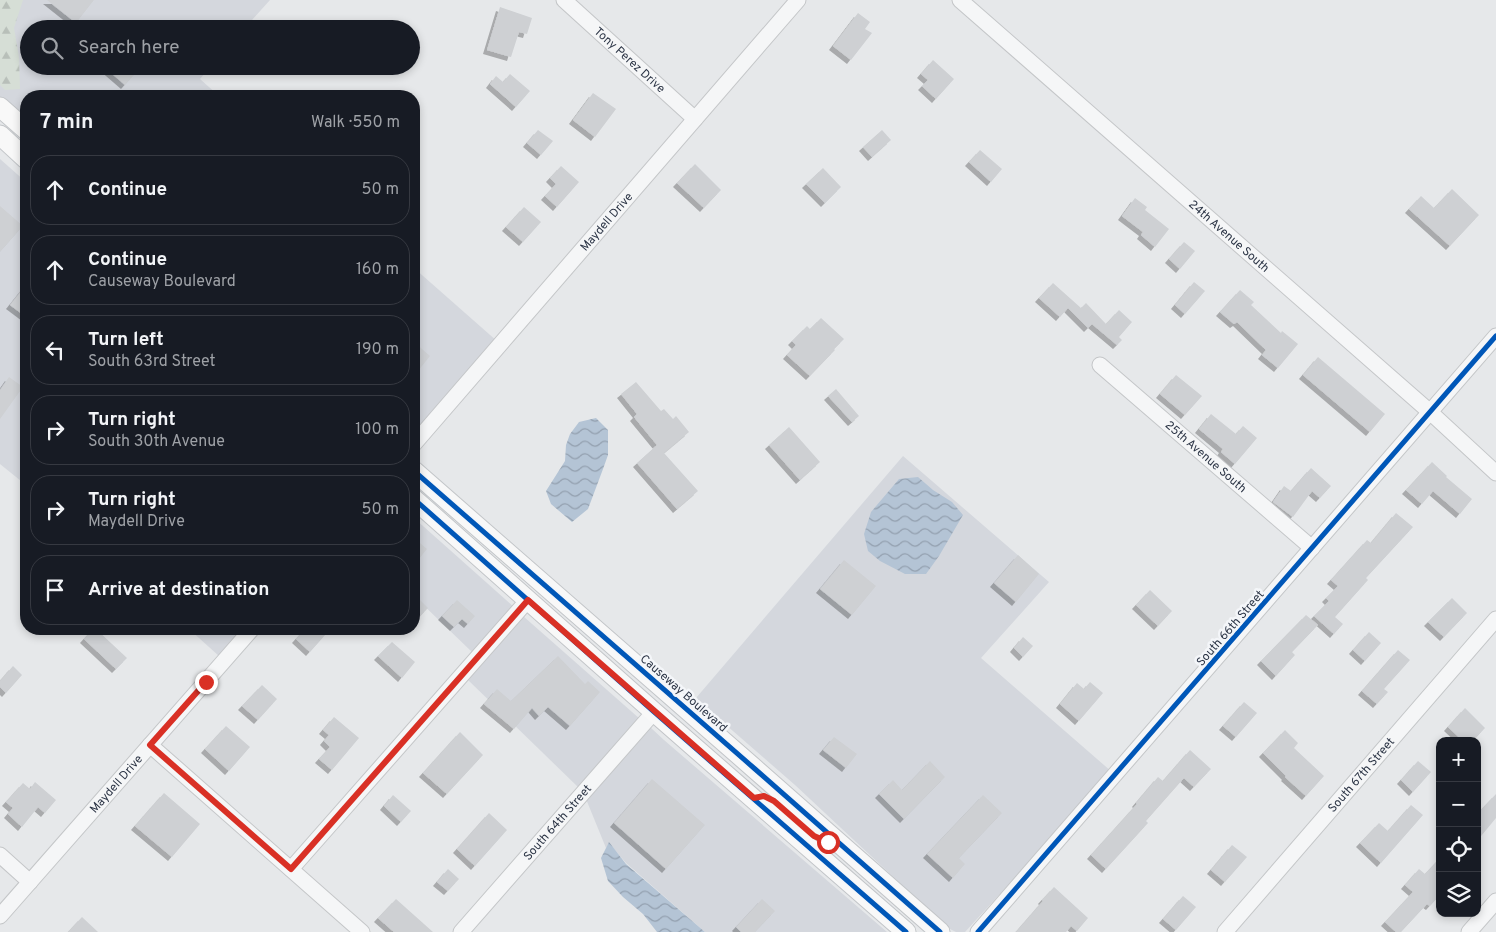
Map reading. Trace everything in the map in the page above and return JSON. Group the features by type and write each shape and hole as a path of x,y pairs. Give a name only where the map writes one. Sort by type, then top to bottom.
{"main road":[{"path":"0,106 14,124"},
{"path":"0,135 20,153"},
{"name":"Causeway Boulevard","path":"420,476 940,932"},
{"path":"420,504 906,932"},
{"path":"754,798 764,796 774,801 814,836 845,847"}],"street":[{"name":"Tony Perez Drive","path":"564,0 695,119"},
{"name":"Maydell Drive","path":"420,437 798,0"},
{"name":"24th Avenue South","path":"960,0 1430,412 1496,473"},
{"name":"South 66th Street","path":"978,932 1496,336"},
{"name":"25th Avenue South","path":"1100,364 1312,548"},
{"path":"291,869 528,600"},
{"name":"South 67th Street","path":"1225,932 1496,619"},
{"name":"Maydell Drive","path":"0,916 247,635"},
{"name":"South 64th Street","path":"461,932 654,712"},
{"path":"150,745 362,932"},
{"path":"0,854 30,882"},
{"path":"1469,932 1496,901"}],"shaded area":[{"path":"0,0 270,0 252,20 20,20 20,75 203,75 200,79 212,90 20,90 20,133 0,115"},
{"path":"0,159 20,177 20,480 0,464"},
{"path":"420,273 498,342 420,432"},
{"path":"903,456 1049,582 981,658 1112,772 965,932 956,932 948,928 795,785 696,698"},
{"path":"420,523 514,607 473,653 420,602"},
{"path":"523,616 640,719 579,788 467,679"},
{"path":"196,635 238,635 219,656"},
{"path":"650,727 887,932 705,932 626,863 609,843 606,848 586,799"}],"green space":[{"path":"0,0 23,0 14,28 19,57 20,89 5,90 0,85"}],"water":[{"path":"596,418 608,430 608,455 588,509 572,522 551,504 546,491 565,461 566,445 570,434 579,422"},
{"path":"918,477 933,490 952,502 963,515 926,574 905,574 880,561 868,551 864,534 871,512 899,479"},
{"path":"609,842 626,864 705,932 657,932 643,914 608,881 601,858"}],"building":[{"path":"47,0 94,0 78,20 72,20"},
{"path":"500,7 532,18 527,34 519,32 511,57 487,50"},
{"path":"858,13 870,22 865,29 872,33 851,60 833,46"},
{"path":"933,60 954,79 936,99 922,86 928,80 921,74"},
{"path":"510,74 530,91 516,107 490,84 496,76 503,82"},
{"path":"113,75 134,75 125,85"},
{"path":"593,93 616,109 595,137 573,120"},
{"path":"538,130 553,141 541,155 527,143"},
{"path":"882,130 891,140 872,157 863,147"},
{"path":"980,150 1002,169 991,182 969,162"},
{"path":"695,164 721,190 704,208 677,183"},
{"path":"561,166 579,182 557,207 545,196 556,184 550,178"},
{"path":"823,168 841,187 825,203 806,184"},
{"path":"1452,189 1479,215 1450,246 1409,209 1421,196 1434,208"},
{"path":"1135,198 1147,207 1145,210 1169,229 1155,247 1141,235 1143,232 1122,216"},
{"path":"0,206 20,223 20,229 0,252"},
{"path":"524,207 541,222 523,242 506,227"},
{"path":"1184,242 1195,251 1180,269 1169,259"},
{"path":"1194,282 1205,291 1185,314 1175,305"},
{"path":"1053,283 1081,308 1086,303 1106,324 1119,310 1132,322 1119,337 1122,340 1117,345 1092,324 1088,328 1068,308 1060,317 1039,298"},
{"path":"1240,290 1254,302 1251,305 1281,333 1282,331 1298,344 1278,368 1262,355 1266,350 1237,322 1234,324 1220,312"},
{"path":"20,292 20,312 10,305"},
{"path":"821,318 844,339 810,376 787,355 796,345 792,341 807,326 810,329"},
{"path":"420,347 430,356 420,368"},
{"path":"1318,357 1385,414 1370,432 1303,375"},
{"path":"1176,375 1202,396 1185,415 1160,394"},
{"path":"9,377 20,385 20,391 0,419 0,390"},
{"path":"636,382 661,411 664,409 673,419 676,416 689,432 664,453 698,491 677,509 637,463 657,445 634,417 637,414 621,394"},
{"path":"836,389 859,416 852,422 828,396"},
{"path":"1211,414 1236,434 1243,426 1257,438 1235,464 1221,452 1223,449 1199,429"},
{"path":"789,427 820,462 800,480 769,445"},
{"path":"1432,462 1446,477 1472,499 1460,514 1433,491 1422,504 1406,490"},
{"path":"1311,468 1331,486 1320,498 1312,491 1293,517 1273,502 1284,486 1291,491"},
{"path":"1396,513 1413,527 1366,578 1368,580 1335,617 1343,624 1334,634 1314,616 1329,601 1326,598 1338,586 1331,580 1367,540 1371,543"},
{"path":"420,543 427,549 420,558"},
{"path":"1018,555 1039,574 1016,602 994,583"},
{"path":"844,560 876,586 852,615 820,589"},
{"path":"1150,590 1172,611 1158,626 1136,605"},
{"path":"1452,598 1467,613 1444,637 1428,622"},
{"path":"420,600 428,608 420,617"},
{"path":"457,600 475,616 468,624 462,619 454,627 442,616"},
{"path":"1306,615 1318,625 1292,652 1295,655 1276,676 1261,661"},
{"path":"1369,632 1381,643 1365,661 1353,650"},
{"path":"88,635 102,635 127,658 116,669 84,639"},
{"path":"300,635 325,635 310,652 296,639"},
{"path":"1023,637 1033,646 1023,657 1014,648"},
{"path":"392,642 415,662 402,678 378,656"},
{"path":"1398,650 1410,660 1384,689 1388,692 1377,704 1362,691"},
{"path":"558,656 585,684 588,681 600,692 570,726 548,707 539,716 532,708 514,729 484,704 497,689 511,701"},
{"path":"13,666 22,675 6,693 0,687 0,681"},
{"path":"1090,682 1103,693 1079,721 1060,704 1077,683 1084,689"},
{"path":"262,685 277,699 258,720 242,706"},
{"path":"1244,702 1257,713 1236,737 1223,726"},
{"path":"1465,708 1485,728 1477,737 1459,737 1448,727"},
{"path":"334,717 359,738 332,770 319,759 330,747 324,741 329,735 323,730"},
{"path":"226,726 250,747 229,771 205,749"},
{"path":"1285,730 1298,743 1294,748 1324,776 1306,796 1263,753"},
{"path":"460,732 483,755 447,794 423,773"},
{"path":"834,737 857,754 846,768 823,750"},
{"path":"1190,750 1211,769 1194,787 1184,778 1146,821 1148,823 1106,869 1091,855 1137,804 1158,777 1163,781"},
{"path":"930,761 945,777 904,819 879,794 893,780 902,790"},
{"path":"1418,761 1431,772 1413,792 1401,780"},
{"path":"652,779 705,825 666,869 614,823"},
{"path":"35,782 56,800 45,813 38,807 22,827 8,814 13,808 6,802 23,783 30,789"},
{"path":"164,793 200,824 172,857 135,826"},
{"path":"1496,794 1496,818 1481,836 1481,827 1481,810"},
{"path":"393,795 411,811 401,822 384,806"},
{"path":"983,795 1002,813 959,858 965,864 953,878 927,854"},
{"path":"1411,805 1423,815 1381,863 1360,843 1379,823 1388,831"},
{"path":"489,813 507,830 475,866 457,849"},
{"path":"1232,845 1247,857 1225,882 1211,870"},
{"path":"1436,862 1436,899 1430,906 1427,904 1401,932 1396,932 1385,922 1413,892 1405,885 1419,869 1425,874"},
{"path":"448,869 459,879 448,891 437,882"},
{"path":"1054,887 1088,918 1077,931 1071,926 1066,932 1016,932 1042,900"},
{"path":"1183,896 1196,907 1176,930 1163,919"},
{"path":"396,899 433,932 394,932 378,918"},
{"path":"762,899 775,911 755,932 741,932 736,927"},
{"path":"82,917 98,932 68,932"}],"cycle path":[{"path":"978,932 1496,336"},
{"path":"420,476 940,932"},
{"path":"420,504 906,932"}],"route":[{"path":"206,682 150,745 291,869 528,600 754,798 764,796 774,801 814,836 828,842"}]}
